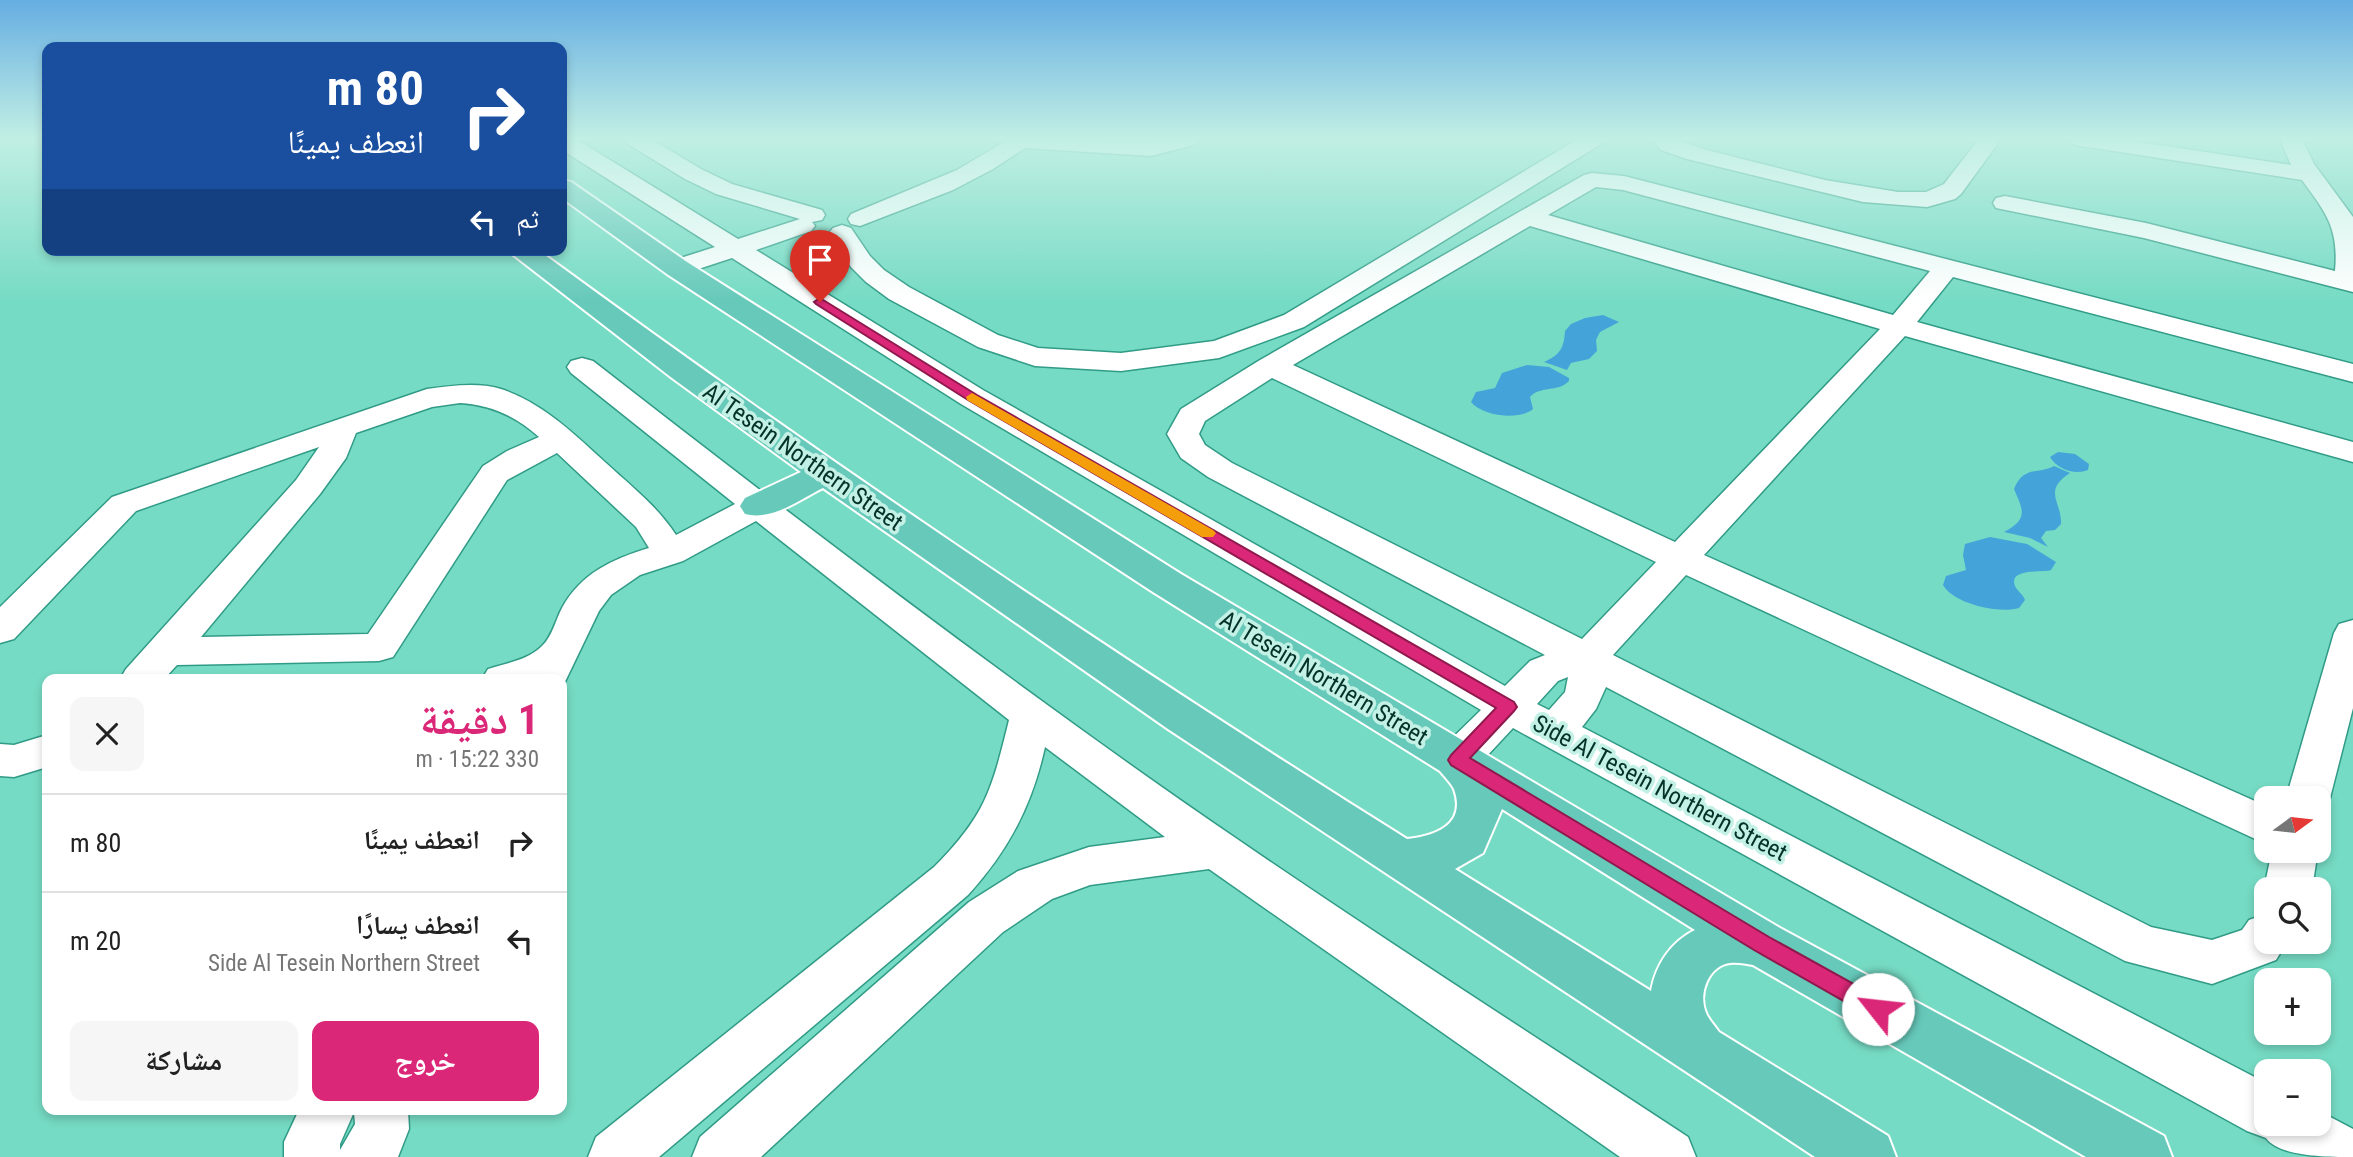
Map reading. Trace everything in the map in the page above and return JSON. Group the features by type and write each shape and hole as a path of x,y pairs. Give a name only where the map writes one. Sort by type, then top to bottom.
{"main road":[{"name":"Al Tesein Northern Street","path":"571,193 677,268 1167,583 1762,944 2143,1157"},
{"name":"Al Tesein Northern Street","path":"528,256 825,474 1063,639 1867,1157"},
{"path":"758,506 825,474"},
{"path":"1401,859 1437,856 1466,839 1479,813 1476,785 1457,760"},
{"path":"1699,1051 1682,1021 1676,991 1684,966 1702,949 1712,946 1730,941 1762,944"}],"street":[{"name":"Side Al Tesein Northern Street","path":"647,193 972,397 1508,707 2254,1106"},
{"path":"737,193 831,223 875,276 899,293 988,341 1035,357 1121,362 1219,349 1294,321 1504,193"},
{"path":"831,223 894,193"},
{"path":"677,268 744,254 921,193"},
{"path":"1569,193 1270,366 1192,416 1183,434 1192,451 1232,476 2142,946 2212,962 2254,946"},
{"path":"1658,193 2353,373"},
{"path":"1863,193 1898,201 1933,200 1947,193"},
{"path":"2005,203 2146,231 2350,283 2349,242 2342,219 2324,193"},
{"path":"1530,218 1899,326 2353,452"},
{"path":"1457,760 1544,671 1558,664 1587,658 1899,326 1947,267"},
{"path":"1270,366 1681,559 2254,821"},
{"path":"582,367 758,506 1031,714 1216,849 1668,1157"},
{"path":"0,630 124,504 427,398 460,394 491,396 540,421 649,520 670,553"},
{"path":"145,674 168,651 323,465 338,446 342,428"},
{"path":"168,651 379,647 495,472 560,440"},
{"path":"521,674 533,671 556,674 600,608 617,590 643,575 670,553 758,506"},
{"path":"2311,786 2353,632"},
{"path":"1555,732 1586,694 1590,682 1587,658"},
{"path":"616,1157 951,881 979,853 999,824 1013,794 1031,714"},
{"path":"0,760 14,761 42,753"},
{"path":"720,1157 986,917 1035,885 1088,866 1216,849"},
{"path":"312,1157 312,1142 326,1115"},
{"path":"365,1157 381,1136 382,1115"},
{"path":"2310,1136 2350,1157"}],"water":[{"path":"1603,315 1619,322 1600,332 1596,340 1597,351 1589,359 1571,363 1567,370 1544,362 1560,350 1565,331 1571,324"},
{"path":"1527,365 1549,367 1569,378 1569,381 1559,387 1534,393 1530,397 1533,409 1519,415 1492,414 1471,402 1476,392 1495,388 1502,373"},
{"path":"2058,452 2075,454 2089,464 2088,470 2078,472 2062,468 2050,457"},
{"path":"2054,466 2070,473 2057,485 2055,491 2061,524 2055,530 2046,531 2041,538 2048,547 2030,538 2004,532 2021,518 2021,508 2014,489 2018,481 2031,472"},
{"path":"1990,537 2027,544 2056,562 2051,570 2016,576 2015,586 2025,600 2019,608 2000,610 1978,606 1957,597 1943,585 1946,576 1966,570 1963,555 1965,544"}],"slow traffic":[{"path":"972,397 1208,533"}],"route":[{"path":"820,302 972,397 1508,707 1457,760 1762,944 1878,1009"}]}
